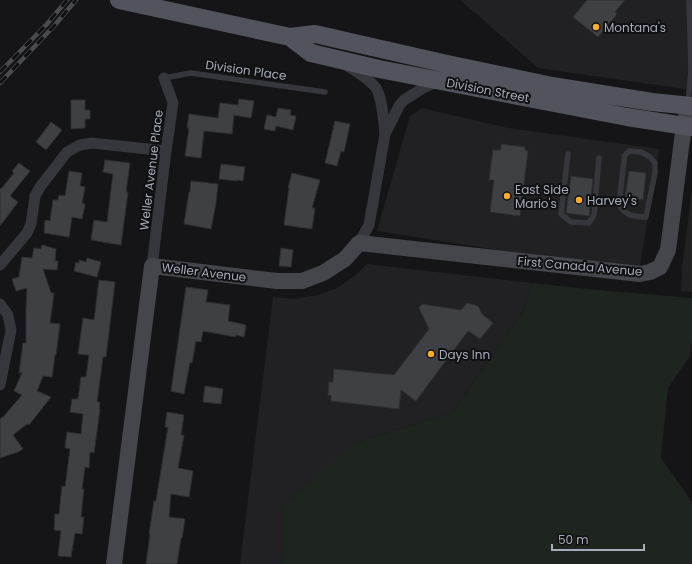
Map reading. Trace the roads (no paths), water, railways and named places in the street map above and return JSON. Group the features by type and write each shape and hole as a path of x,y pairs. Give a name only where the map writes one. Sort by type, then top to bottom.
{"main road":[{"name":"Division Street","path":"119,0 290,37 315,34 552,86 652,102 690,106"},
{"name":"Division Street","path":"290,37 311,53 379,69 627,117 689,126"}],"street":[{"name":"Weller Avenue","path":"331,57 359,73 375,88 381,103 385,134"},
{"name":"Weller Avenue Place","path":"152,266 173,103 164,78"},
{"name":"Weller Avenue","path":"114,564 152,266 277,281 302,281 323,273 345,259 359,243 369,225 385,134 399,106 404,100 423,88 441,81"},
{"name":"First Canada Avenue","path":"359,243 640,274 650,272 660,267 668,250 682,140 689,126 690,106"},
{"path":"0,264 27,233 31,224 35,196 40,186 67,152 80,145 92,143 166,151"},
{"path":"0,304 8,315 11,330 0,385"}],"lane":[{"path":"689,0 691,70 690,106"},
{"name":"Division Place","path":"164,78 191,73 325,92"},
{"path":"629,151 641,152 650,157 655,163 656,173 646,217 630,215 624,212 619,205 625,155 629,151"},
{"path":"568,154 561,214 572,222 589,223 594,215 599,158"}],"railway":[{"path":"0,72 47,24 67,0"},
{"path":"0,83 54,26 76,0"}],"place":[{"name":"Montana's","path":"596,27"},
{"name":"East Side Mario's","path":"507,196"},
{"name":"Harvey's","path":"579,200"},
{"name":"Days Inn","path":"431,354"}]}
